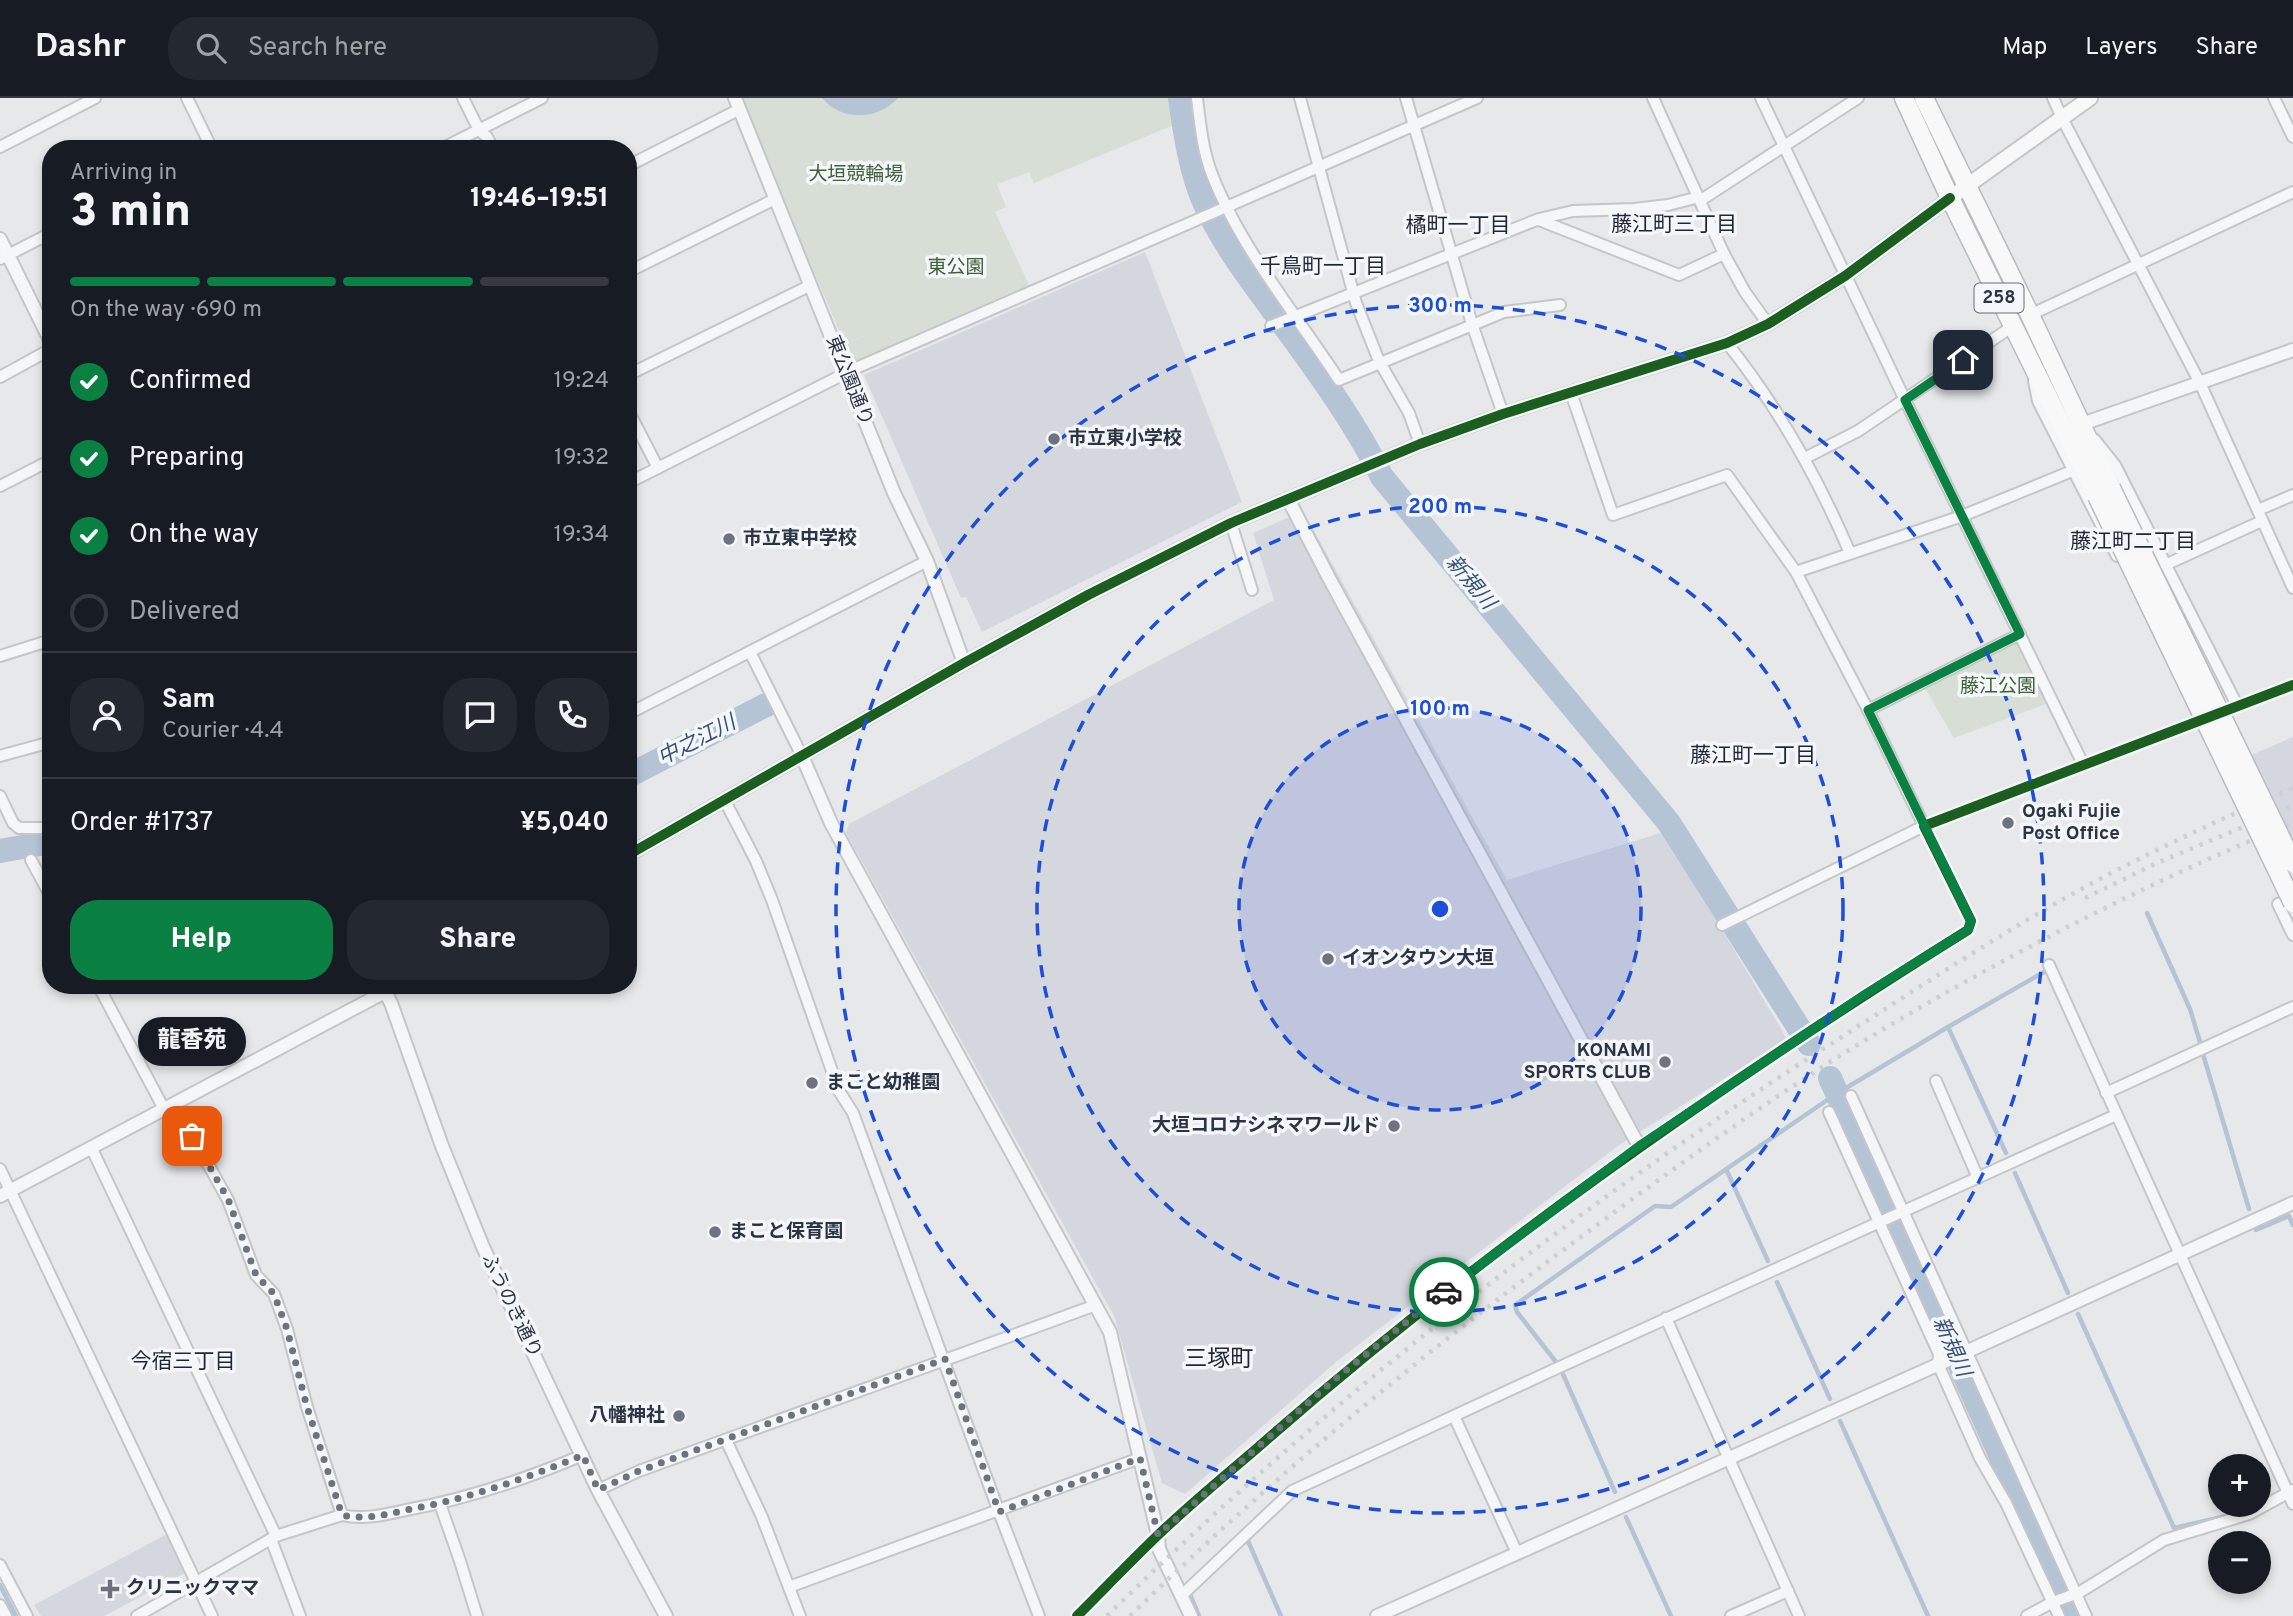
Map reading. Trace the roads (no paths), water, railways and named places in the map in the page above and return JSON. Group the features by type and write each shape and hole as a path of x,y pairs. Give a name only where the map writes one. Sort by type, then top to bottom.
{"highway":[{"name":"258","path":"1904,98 2030,360 2104,492 2293,863"},
{"name":"258","path":"1924,98 2082,425 2104,492 2293,901"}],"main road":[{"path":"1950,198 2090,98"}],"street":[{"path":"0,147 95,98"},
{"path":"187,98 208,140"},
{"path":"463,98 479,130 488,140"},
{"path":"460,140 542,98"},
{"path":"1197,98 1200,125 1212,176 1225,208 1293,317 1339,380 1504,312 1560,305"},
{"path":"1300,98 1353,292 1380,361 1409,413 1420,444"},
{"path":"1406,98 1472,324 1503,414"},
{"path":"637,478 846,372 1477,98"},
{"path":"1653,98 1724,254 1745,292 1769,324"},
{"path":"1761,98 2083,764"},
{"path":"1271,326 1539,219 1573,211 1634,209 1700,198 1784,148 1858,98"},
{"path":"2053,98 2200,383 2293,588"},
{"path":"2274,98 2293,137"},
{"path":"637,161 737,104"},
{"name":"東公園通り","path":"737,104 894,494 927,561 964,663"},
{"path":"2030,315 2293,192"},
{"path":"637,850 964,663 1088,595 1231,523 1381,458 1503,414 1727,342 1769,324 1845,276 1950,198"},
{"path":"637,268 775,199"},
{"path":"1539,219 1679,275 1724,254"},
{"path":"4,257 42,238"},
{"path":"0,239 4,257 42,326"},
{"path":"637,371 811,285"},
{"path":"1805,457 1858,431 2013,326"},
{"path":"1727,342 1778,412 1805,457 1850,553"},
{"path":"2237,705 2115,465 2082,425 2293,350"},
{"path":"0,377 42,354"},
{"path":"2030,360 2038,401 2201,720"},
{"path":"1077,1616 1158,1535 1334,1380 1471,1270 1639,1146 1790,1044 1968,930 1971,921 1868,710 1796,572 1727,475 1613,515 1571,393"},
{"path":"637,427 658,468"},
{"path":"0,486 42,465"},
{"path":"1796,572 1962,516 2072,471"},
{"path":"2165,565 2293,495"},
{"path":"1288,499 1639,1146"},
{"path":"1231,523 1252,590"},
{"path":"637,709 927,561"},
{"path":"1868,710 2020,634"},
{"path":"0,656 42,643"},
{"path":"750,652 802,756 831,823 1110,1332 1158,1535 1158,1549 1191,1616"},
{"path":"1722,925 1924,826 2293,684"},
{"path":"0,756 42,744"},
{"path":"0,796 13,823 19,828 42,828"},
{"path":"724,801 756,861 772,900 839,1091 853,1113 1039,1616"},
{"path":"31,860 42,880"},
{"path":"2293,901 2278,904 2293,935"},
{"path":"2049,965 2179,1254 2290,1491 2293,1504"},
{"path":"103,994 169,1107 228,1199 256,1275 274,1294 287,1329 307,1407 342,1515"},
{"path":"5,1193 169,1107 374,994"},
{"name":"ふうのき通り","path":"386,994 483,1247 598,1490 666,1616"},
{"path":"2106,1093 2293,1007"},
{"path":"1936,1081 1978,1178"},
{"path":"1851,1096 2086,1616"},
{"path":"1829,1112 1939,1354 1980,1458 2006,1503 2059,1616"},
{"path":"1181,1596 1292,1491 2116,1115"},
{"path":"91,1147 274,1537 300,1616"},
{"path":"0,1169 5,1193 212,1616"},
{"path":"1377,1616 2292,1205"},
{"path":"598,1490 639,1471 1096,1305"},
{"path":"1667,1318 1799,1616"},
{"path":"1454,1416 1517,1553"},
{"path":"726,1440 762,1517 800,1616"},
{"path":"137,1616 274,1537 342,1515 356,1518 440,1504 535,1475 583,1455"},
{"path":"789,1587 1140,1458"},
{"path":"2027,1616 2074,1594 2164,1540 2249,1514 2290,1491"},
{"path":"440,1504 477,1616"},
{"path":"0,1565 27,1616"},
{"path":"1731,1616 1788,1591"},
{"path":"0,1605 6,1616"}],"water":[{"path":"822,98 898,98 880,111 860,115 840,111"}],"waterway":[{"name":"新規川","path":"1180,98 1199,190 1233,254 1343,409 1382,477 1669,823 1809,1044"},
{"name":"中之江川","path":"637,771 766,705"},
{"name":"中之江川","path":"0,851 42,844"},
{"path":"2147,913 2190,1009 2200,1042"},
{"path":"1948,1027 2044,972"},
{"path":"1556,1362 1517,1312 1515,1305 1655,1206 1671,1207 1836,1094 1948,1027 2006,1153"},
{"path":"2203,1054 2249,1209"},
{"name":"新規川","path":"1830,1078 2073,1616"},
{"path":"1726,1169 1768,1261"},
{"path":"2015,1173 2068,1293"},
{"path":"2256,1230 2289,1216 2293,1225"},
{"path":"1777,1282 1830,1399"},
{"path":"2078,1314 2174,1528 2222,1517"},
{"path":"1562,1372 1615,1492"},
{"path":"1840,1421 1928,1616"},
{"path":"1626,1517 1671,1616"},
{"path":"1248,1541 1281,1616"},
{"path":"0,1585 16,1616"},
{"path":"1190,1594 1199,1616"}],"railway":[{"path":"1107,1616 1191,1535 1367,1381 1458,1308 1646,1168 1840,1038 2035,916 2149,854 2293,788"},
{"path":"2085,898 2157,863 2293,806"},
{"path":"1130,1616 1289,1470 1399,1377 1570,1245 1766,1105 1887,1027 2036,944 2137,892 2293,823"}],"place":[{"name":"市立東小学校","path":"1054,439"},
{"name":"市立東中学校","path":"729,539"},
{"name":"Ogaki Fujie Post Office","path":"2008,823"},
{"name":"イオンタウン大垣","path":"1328,959"},
{"name":"KONAMI SPORTS CLUB","path":"1665,1062"},
{"name":"まこと幼稚園","path":"812,1083"},
{"name":"大垣コロナシネマワールド","path":"1394,1126"},
{"name":"龍香苑","path":"192,1136"},
{"name":"まこと保育園","path":"715,1232"},
{"name":"八幡神社","path":"679,1416"},
{"name":"クリニックママ","path":"110,1589"}],"district":[{"name":"藤江町三丁目","path":"1674,225"},
{"name":"橘町一丁目","path":"1458,226"},
{"name":"千鳥町一丁目","path":"1323,267"},
{"name":"藤江町二丁目","path":"2133,542"},
{"name":"藤江町一丁目","path":"1753,756"},
{"name":"三塚町","path":"1219,1360"},
{"name":"今宿三丁目","path":"183,1362"}],"park label":[{"name":"大垣競輪場","path":"856,175"},
{"name":"東公園","path":"956,268"},
{"name":"藤江公園","path":"1998,687"}]}
